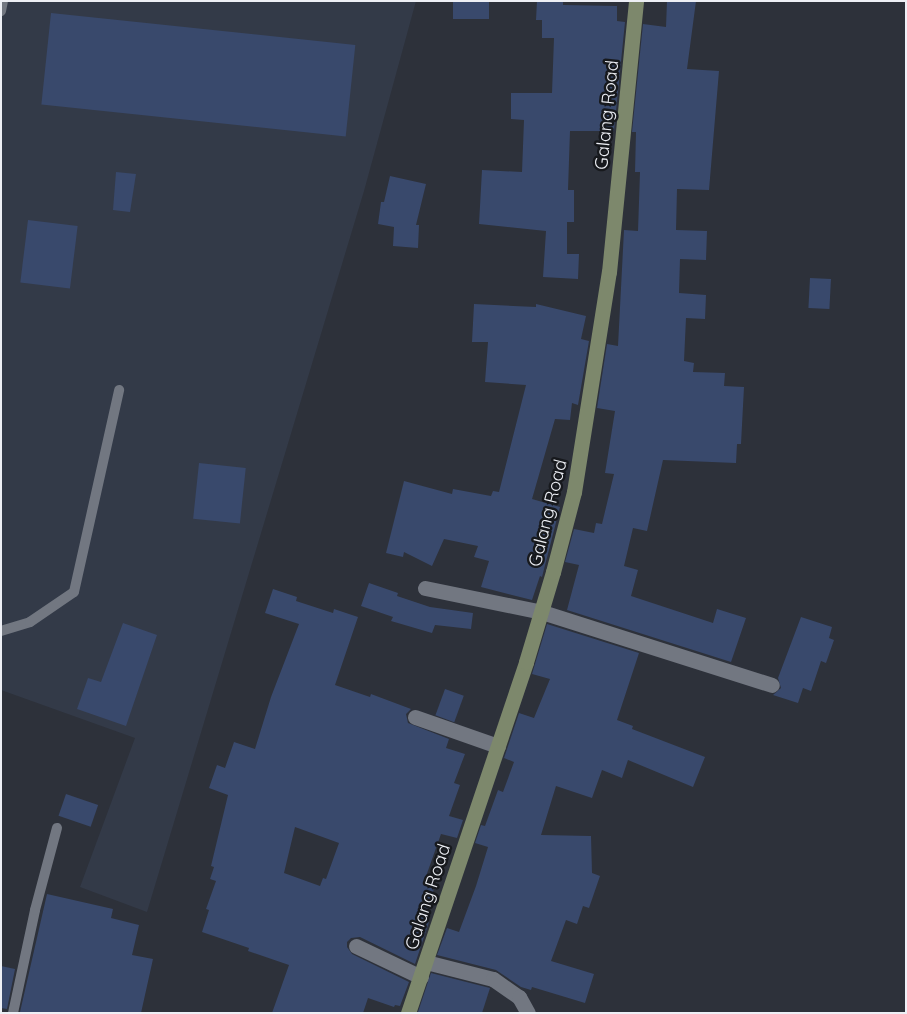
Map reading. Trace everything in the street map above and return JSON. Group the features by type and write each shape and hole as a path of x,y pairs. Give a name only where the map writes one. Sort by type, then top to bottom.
{"street":[{"name":"Galang Road","path":"408,1013 542,612 574,492 584,441 609,272 636,1"},
{"path":"425,588 542,612 772,685"},
{"path":"414,717 498,746"},
{"path":"356,946 421,977"},
{"path":"426,962 493,979 519,997 528,1013"}],"lane":[{"path":"1,11 3,1"},
{"path":"1,631 30,622 74,592 119,390"},
{"path":"13,1013 33,919 57,828"}],"shaded area":[{"path":"1,1 416,1 364,191 147,912 80,887 135,738 1,690"}],"building":[{"path":"453,1 489,1 489,19 453,19"},
{"path":"537,1 563,1 563,5 617,6 617,21 625,22 614,131 570,131 568,190 574,190 574,222 567,222 567,254 579,254 578,279 543,277 546,231 479,224 482,170 522,172 524,120 511,119 511,93 552,93 554,38 542,38 542,20 536,20"},
{"path":"667,1 696,1 687,69 719,71 709,190 677,189 676,230 707,231 706,260 680,259 679,293 706,295 705,319 686,318 684,361 694,363 693,372 725,373 724,386 744,387 741,444 737,444 736,463 663,460 647,531 633,528 624,566 638,570 631,596 713,623 717,609 746,618 731,662 567,610 579,565 565,562 574,529 594,533 596,523 602,524 614,474 605,473 615,411 597,408 607,344 618,346 624,230 638,231 640,172 635,172 636,132 632,132 643,24 666,27"},
{"path":"51,13 355,45 346,136 41,104"},
{"path":"116,172 136,174 130,212 113,210"},
{"path":"390,176 426,184 416,225 419,225 418,248 393,246 394,227 378,224 381,202 384,202"},
{"path":"28,220 78,226 70,289 20,283"},
{"path":"810,278 831,279 829,309 808,308"},
{"path":"474,304 536,307 536,304 586,316 581,339 589,341 578,405 572,403 570,420 555,419 532,499 560,507 542,577 540,576 532,600 481,587 489,561 474,557 478,546 444,539 432,566 404,552 403,557 386,553 404,481 452,494 453,489 491,496 493,491 499,492 526,385 485,382 488,342 472,342"},
{"path":"199,463 246,468 240,524 193,519"},
{"path":"369,583 398,593 397,596 430,607 473,613 471,629 435,625 432,633 391,621 393,617 361,606"},
{"path":"273,589 297,597 296,601 333,613 334,609 358,617 335,685 370,697 371,694 411,709 406,714 408,723 449,739 446,748 465,754 454,783 460,785 449,816 463,820 457,838 441,834 424,882 435,886 425,920 429,922 415,964 360,937 351,938 347,942 347,947 352,954 409,982 400,1006 395,1005 394,1007 368,998 363,1013 272,1013 289,965 248,951 249,948 202,932 209,910 206,909 216,881 210,879 214,867 211,866 228,795 209,788 217,765 225,768 234,742 255,749 271,697 299,624 265,613","holes":["295,827 339,843 326,879 323,878 320,886 284,873"]},
{"path":"801,617 832,627 829,638 834,640 826,663 821,661 811,691 803,688 798,703 773,695 781,688 778,678"},
{"path":"123,623 157,635 126,726 77,709 88,678 101,682"},
{"path":"547,624 639,653 617,720 633,726 632,729 705,757 693,787 628,760 622,778 602,770 592,798 556,786 541,835 591,836 592,873 600,876 589,908 583,906 577,924 566,920 551,961 594,974 585,1003 532,987 531,990 521,987 496,970 437,955 447,928 459,932 476,886 488,847 475,843 481,825 485,826 498,790 503,792 514,762 504,758 519,713 534,718 550,679 532,674"},
{"path":"445,689 464,696 454,722 435,715"},
{"path":"66,794 98,805 91,827 59,816"},
{"path":"47,894 113,909 111,918 139,925 132,955 153,959 141,1013 20,1012"},
{"path":"1,966 15,969 7,1009 1,1008"},
{"path":"431,973 490,988 482,1013 418,1012"}]}
